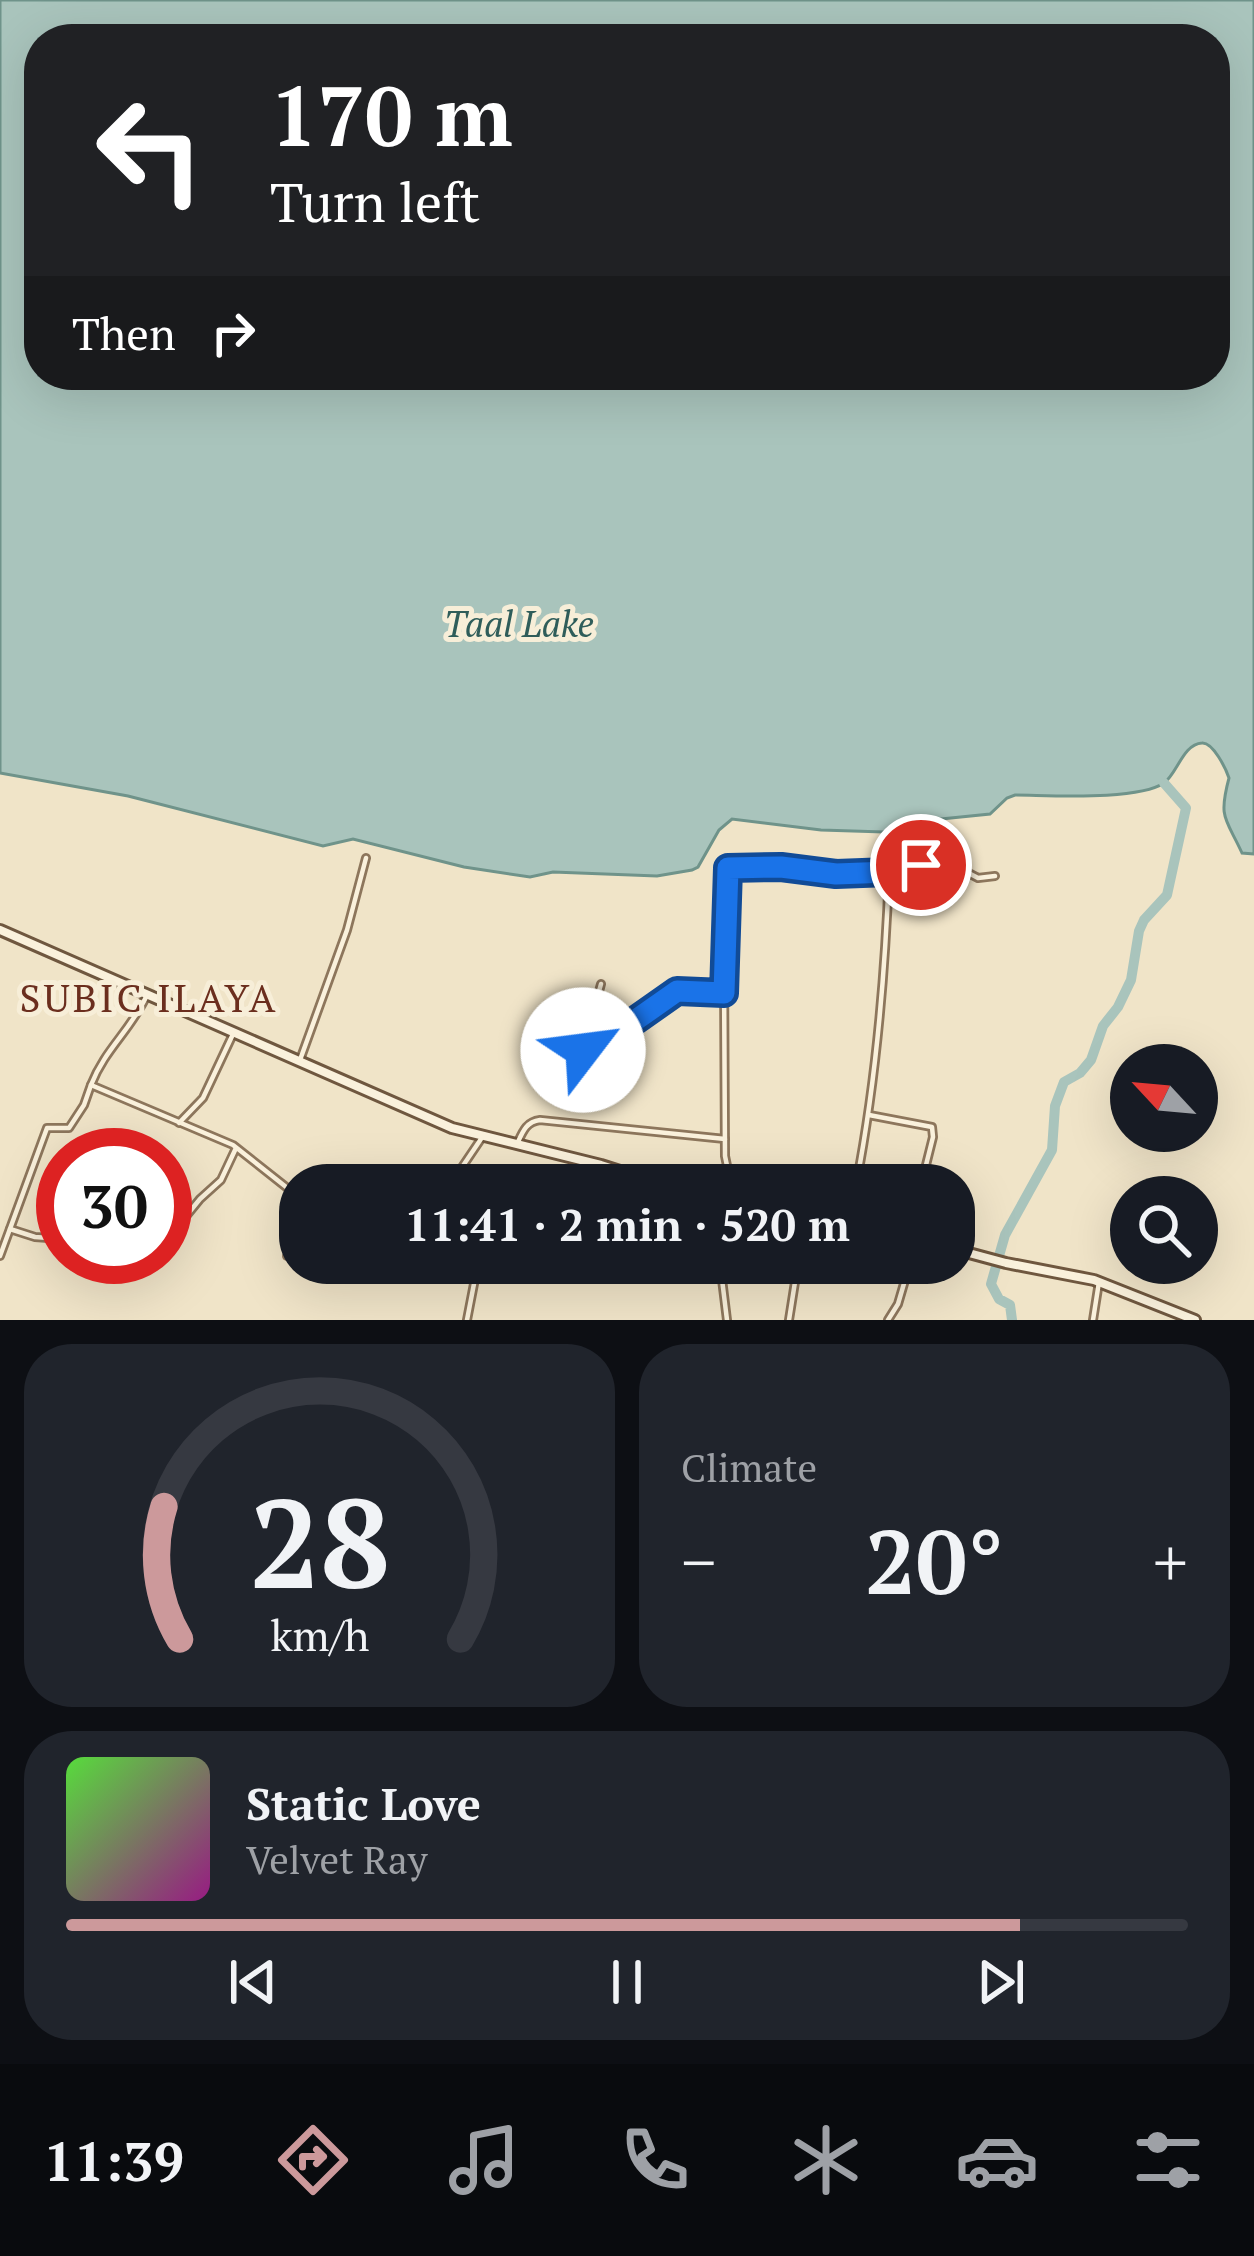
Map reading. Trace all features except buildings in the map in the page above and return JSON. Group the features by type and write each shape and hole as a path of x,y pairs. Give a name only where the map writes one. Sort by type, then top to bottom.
{"main road":[{"path":"0,930 452,1128 597,1164"},
{"path":"975,1256 1099,1282 1195,1320"}],"street":[{"path":"300,1060 347,930 366,858"},
{"path":"728,1164 724,993 728,868 781,867 836,874 921,865 961,869 978,878 994,876"},
{"path":"860,1164 886,948 889,872"},
{"path":"552,1069 570,1068 583,1050 602,984"},
{"path":"583,1050 613,1036 677,991 724,993"},
{"path":"0,1256 47,1128 69,1128 84,1105 99,1064 130,1028 147,995"},
{"path":"179,1123 202,1098 234,1032"},
{"path":"91,1085 236,1148 279,1182"},
{"path":"869,1115 932,1126 926,1164"},
{"path":"517,1144 524,1128 540,1120 725,1139"},
{"path":"464,1164 483,1136"},
{"path":"192,1209 221,1180 236,1148"},
{"path":"10,1229 36,1237"},
{"path":"1093,1320 1099,1282"},
{"path":"466,1320 474,1284"},
{"path":"723,1284 727,1320"},
{"path":"789,1320 795,1284"},
{"path":"888,1320 904,1284"}],"water":[{"name":"Taal Lake","path":"0,0 1254,0 1254,854 1242,853 1228,825 1224,802 1229,778 1215,751 1202,743 1190,748 1164,783 1134,792 1015,795 990,814 884,832 732,819 719,830 698,867 657,876 553,872 530,877 464,867 353,839 323,846 128,796 0,773"}],"waterway":[{"path":"1012,1320 1010,1305 999,1299 991,1284 1005,1235 1052,1150 1055,1106 1064,1082 1091,1060 1103,1026 1131,980 1144,920 1167,895 1186,808 1164,783"}],"district":[{"name":"SUBIC ILAYA","path":"149,998"}],"route":[{"path":"583,1050 613,1036 677,991 724,993 728,868 781,867 836,874 921,865"}]}
